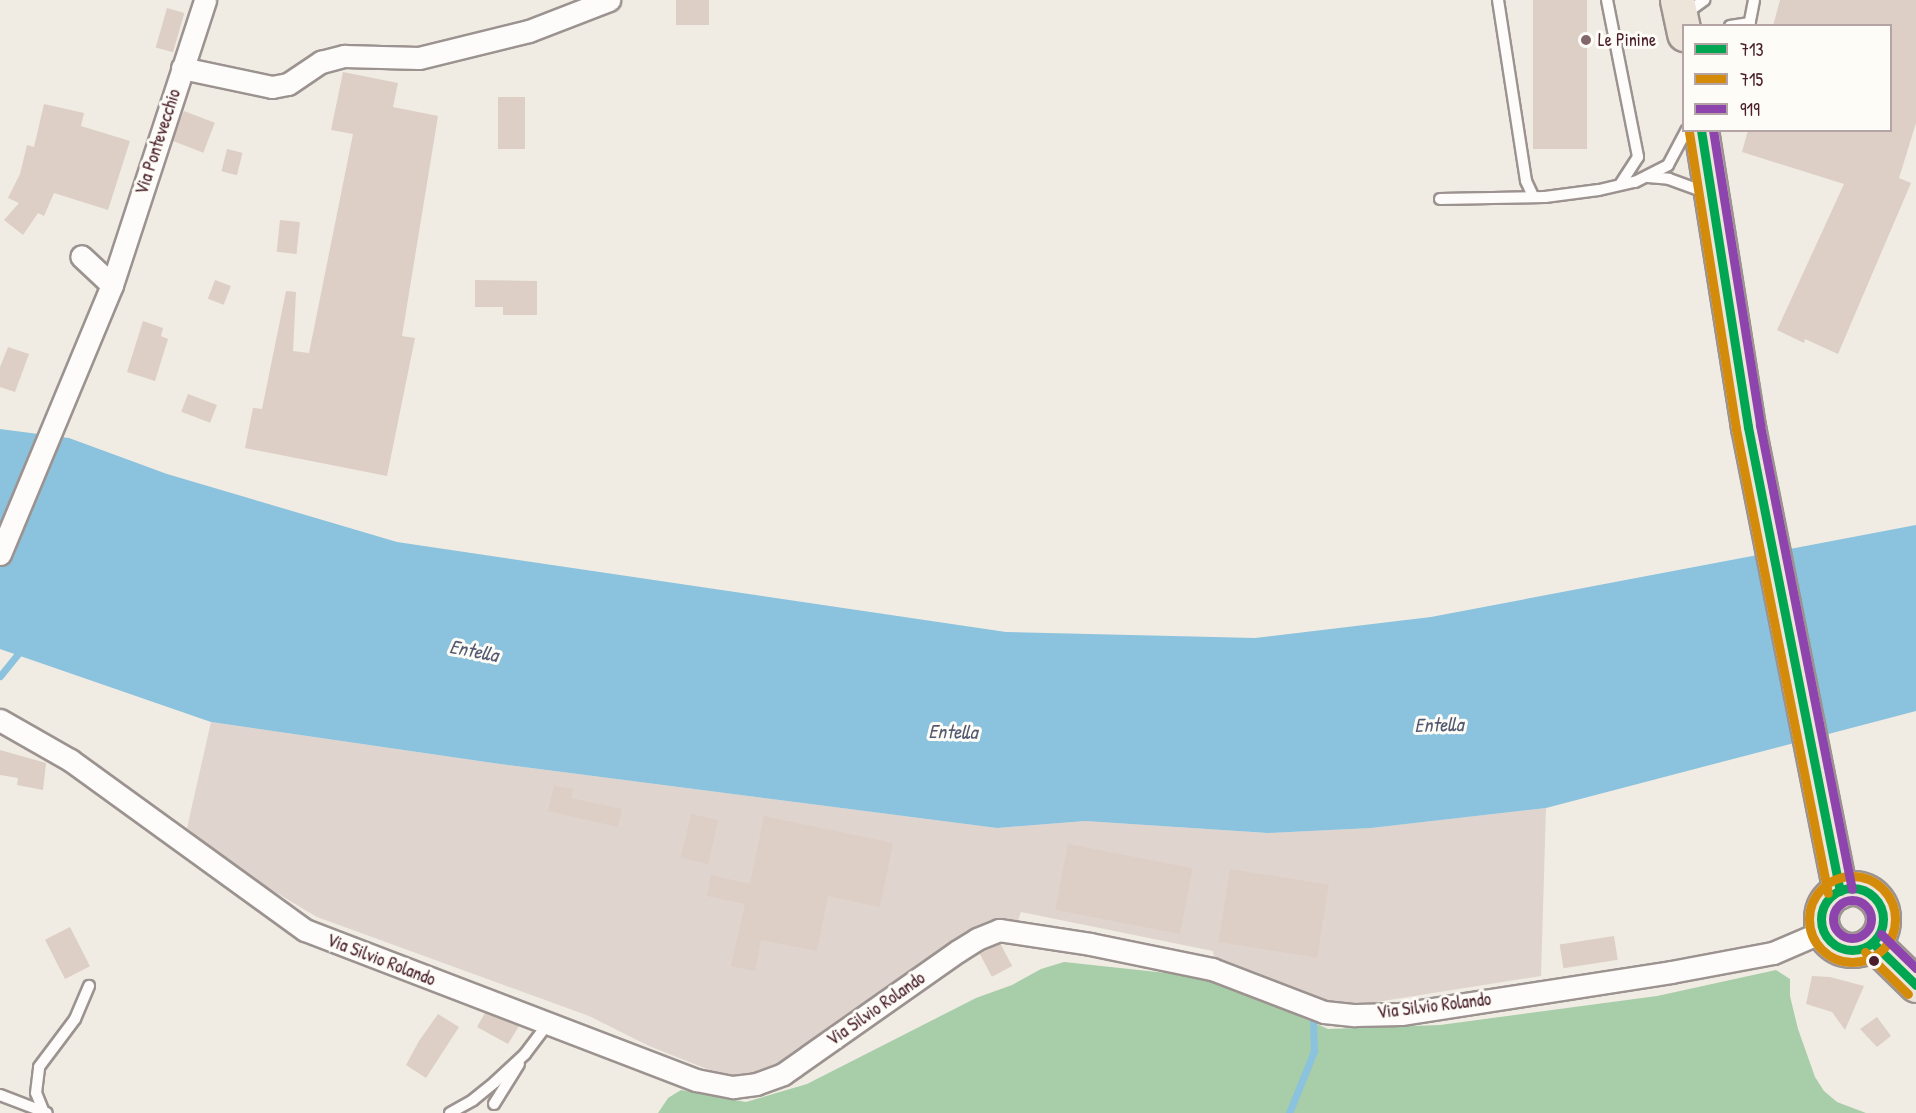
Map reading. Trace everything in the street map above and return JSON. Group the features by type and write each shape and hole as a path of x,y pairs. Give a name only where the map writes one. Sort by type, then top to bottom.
{"main road":[{"path":"1707,140 1713,196 1748,426 1838,882 1822,912 1824,931 1829,939 1845,949 1864,948 1873,943 1883,926 1881,907 1868,892 1838,882"},
{"path":"1873,943 1916,985"}],"street":[{"name":"Via Pontevecchio","path":"0,555 110,290 205,0"},
{"path":"182,68 272,87 288,84 321,62 344,56 419,58 529,31 609,0"},
{"path":"81,256 110,290"},
{"name":"Via Silvio Rolando","path":"0,720 70,760 305,930 696,1080 733,1087 756,1084 783,1074 958,951 976,939 999,930 1090,944 1212,969 1324,1012 1355,1015 1401,1014 1671,972 1773,953 1824,931"}],"lane":[{"path":"1498,0 1527,181 1533,196"},
{"path":"1606,0 1638,157 1621,183"},
{"path":"1749,24 1754,0"},
{"path":"1648,177 1668,165 1686,132"},
{"path":"1440,199 1533,196 1599,190 1648,177 1669,179 1713,196"},
{"path":"45,1111 36,1093 39,1067 75,1019 89,986"},
{"path":"494,1104 525,1054 548,1024"},
{"path":"450,1113 473,1100 525,1054"},
{"path":"0,1095 16,1103 45,1111"}],"shaded area":[{"path":"211,722 500,764 997,828 1085,821 1268,833 1371,828 1546,808 1541,976 1345,1007 1319,1001 1215,962 1213,951 1021,912 1017,923 784,1063 750,1076 722,1075 649,1046 589,1016 317,917 238,870 187,828"}],"green space":[{"path":"1064,962 1213,978 1328,1029 1440,1025 1657,996 1776,970 1790,979 1790,996 1798,1029 1815,1077 1824,1091 1837,1102 1866,1113 658,1113 668,1098 681,1090 746,1102 807,1084 976,998 1012,985 1041,969"}],"water":[{"name":"Entella","path":"0,429 69,438 167,474 397,542 1006,632 1255,638 1431,617 1916,525 1916,711 1546,808 1371,828 1268,833 1085,821 997,828 500,764 211,722 0,649"}],"building":[{"path":"676,0 709,0 709,25 676,25"},
{"path":"1533,0 1587,0 1587,149 1533,149"},
{"path":"1780,0 1916,0 1916,123 1899,178 1911,183 1838,354 1805,339 1804,343 1777,330 1844,184 1742,152 1747,132 1892,132 1892,24 1774,24"},
{"path":"167,8 184,13 173,52 156,47"},
{"path":"343,72 398,83 393,107 438,116 402,336 415,338 387,476 245,448 253,408 262,409 286,291 296,292 293,351 309,353 353,134 331,130"},
{"path":"498,97 525,97 525,149 498,149"},
{"path":"44,104 84,113 81,126 130,141 108,210 54,193 44,216 38,213 23,235 4,220 19,203 8,198 20,174 27,145 34,147"},
{"path":"184,111 215,123 203,153 173,141"},
{"path":"227,149 243,153 237,175 221,171"},
{"path":"280,220 300,222 297,254 277,252"},
{"path":"215,280 231,286 224,305 208,299"},
{"path":"475,280 537,281 537,315 503,315 503,307 475,307"},
{"path":"143,321 163,328 161,336 168,339 155,381 127,372"},
{"path":"8,347 29,354 15,392 0,387 0,367"},
{"path":"188,394 217,405 210,423 181,412"},
{"path":"0,750 46,763 43,790 17,785 18,778 0,775"},
{"path":"554,786 573,789 571,798 622,809 618,827 548,811"},
{"path":"691,814 718,820 708,864 681,858"},
{"path":"764,816 893,843 880,907 828,896 817,951 761,940 755,971 731,966 745,904 707,896 711,875 750,884"},
{"path":"1068,844 1193,868 1180,934 1055,910"},
{"path":"1230,869 1329,885 1317,958 1218,942"},
{"path":"70,927 90,966 65,979 45,940"},
{"path":"1614,936 1618,960 1563,968 1560,945"},
{"path":"1000,943 1012,966 992,977 980,954"},
{"path":"1812,976 1830,977 1864,986 1845,1030 1832,1012 1806,1004"},
{"path":"485,1013 519,1026 508,1044 477,1027"},
{"path":"438,1014 459,1027 426,1078 406,1065"},
{"path":"1877,1017 1891,1036 1877,1047 1860,1029"}],"waterway":[{"path":"0,676 23,648"},
{"path":"1289,1113 1314,1051 1313,1015"}],"transit line":[{"name":"715","path":"1689,132 1736,429 1828,893"},
{"name":"713","path":"1701,132 1748,427 1840,891"},
{"name":"919","path":"1713,132 1760,425 1852,889"},
{"name":"715","path":"1852,876 1876,883 1888,895 1895,919 1888,943 1876,955 1852,962 1828,955 1816,943 1809,919 1816,895 1828,883 1852,876"},
{"name":"713","path":"1852,888 1864,890 1874,897 1881,907 1883,919 1881,931 1874,941 1864,948 1852,950 1840,948 1830,941 1823,931 1821,919 1823,907 1830,897 1840,890 1852,888"},
{"name":"919","path":"1852,900 1865,906 1871,919 1865,932 1852,938 1839,932 1833,919 1839,906 1852,900"},
{"name":"919","path":"1881,934 1916,968"},
{"name":"713","path":"1873,943 1916,985"},
{"name":"715","path":"1865,952 1908,994"}],"place":[{"name":"Le Pinine","path":"1586,40"}]}
